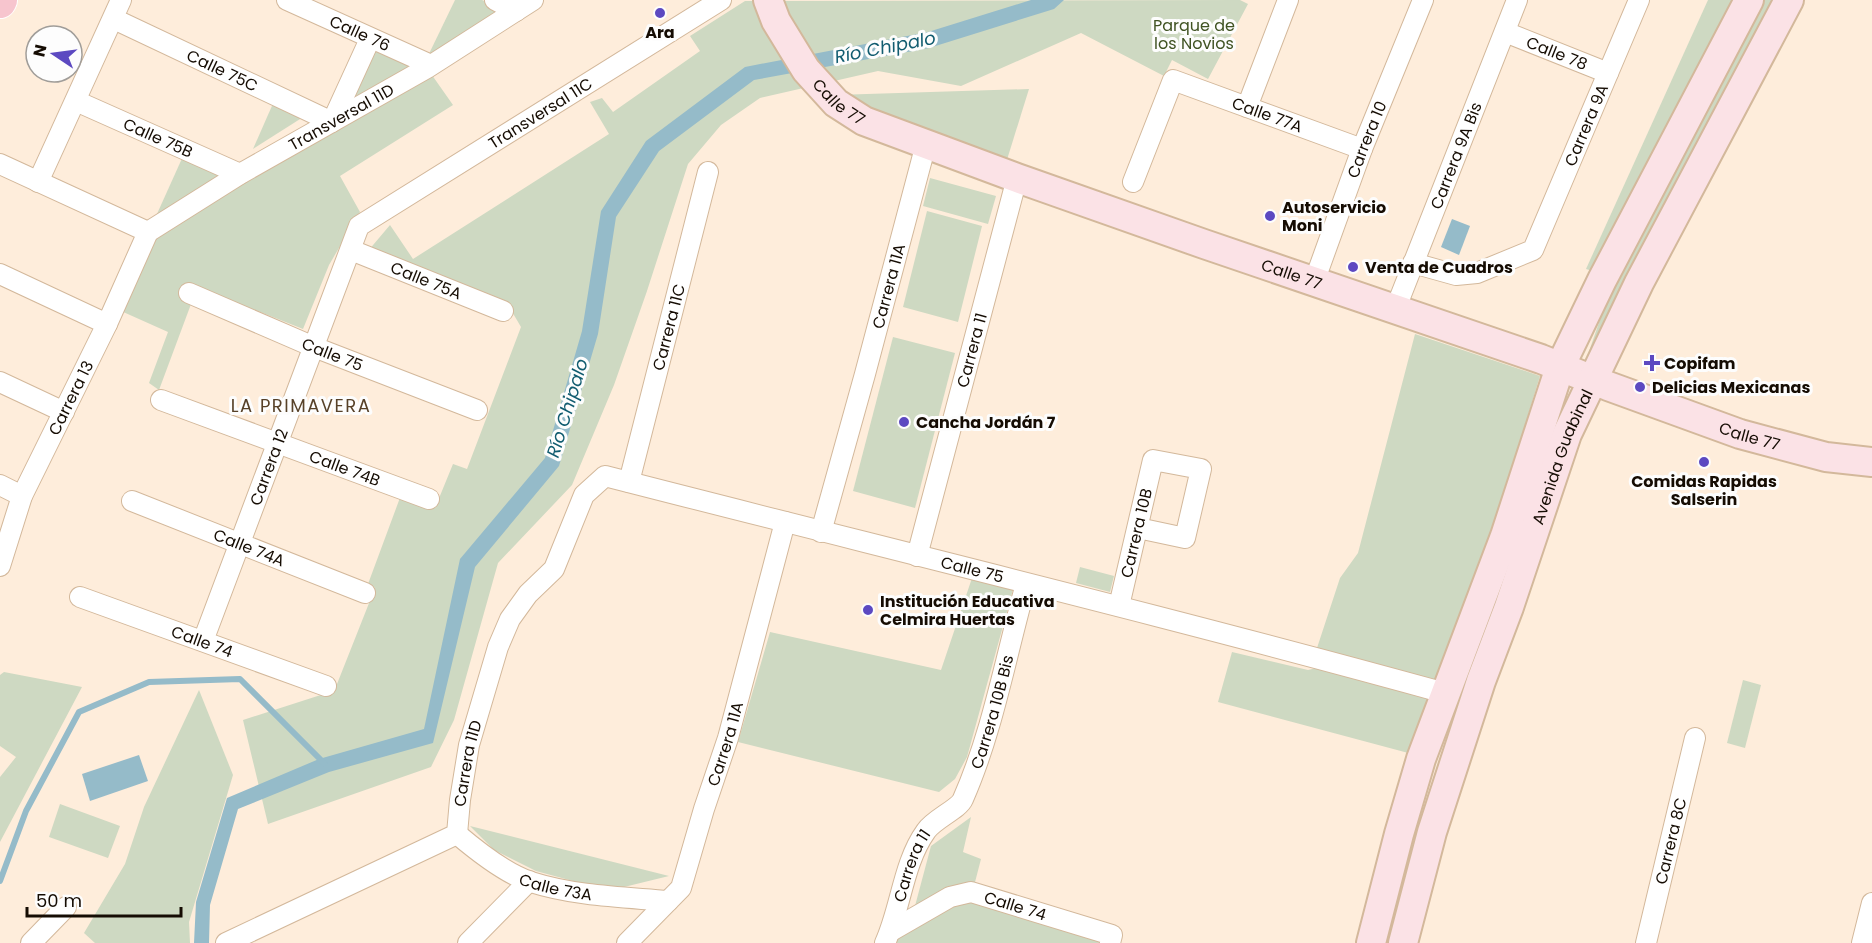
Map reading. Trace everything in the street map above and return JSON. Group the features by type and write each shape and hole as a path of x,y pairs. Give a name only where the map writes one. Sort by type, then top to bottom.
{"main road":[{"name":"Calle 77","path":"768,0 776,21 806,70 836,103 864,121 1017,178 1560,367 1740,434 1804,453 1872,462"},
{"name":"Avenida Guabinal","path":"1371,943 1412,792 1445,693 1504,536 1560,367 1602,280 1749,0"},
{"name":"Avenida Guabinal","path":"1403,943 1432,832 1481,681 1509,607 1567,434 1639,284 1789,0"}],"street":[{"path":"38,182 122,0"},
{"name":"Calle 76","path":"287,0 431,65"},
{"path":"495,0 516,10"},
{"name":"Transversal 11D","path":"148,232 240,174 431,65 533,0"},
{"name":"Transversal 11C","path":"359,226 721,0"},
{"path":"1247,107 1288,0"},
{"name":"Carrera 10","path":"1314,282 1362,149 1423,0"},
{"name":"Carrera 9A Bis","path":"1395,310 1517,0"},
{"name":"Carrera 9A","path":"1413,264 1456,275 1477,273 1533,250 1639,0"},
{"name":"Calle 75C","path":"114,19 332,122"},
{"name":"Calle 78","path":"1505,32 1608,73"},
{"path":"332,122 370,39"},
{"name":"Calle 77A","path":"1132,182 1173,80 1362,149"},
{"name":"Calle 75B","path":"76,101 240,174"},
{"name":"Carrera 11A","path":"821,531 926,144"},
{"path":"0,164 148,232"},
{"name":"Carrera 11C","path":"629,482 708,172"},
{"name":"Carrera 11","path":"917,556 1017,178"},
{"name":"Carrera 12","path":"203,641 359,226"},
{"name":"Carrera 13","path":"0,566 22,496 107,324 148,232"},
{"name":"Calle 75A","path":"351,250 503,311"},
{"path":"0,274 107,324"},
{"name":"Calle 75","path":"189,293 314,347 477,410"},
{"path":"0,382 64,411"},
{"name":"Calle 74B","path":"161,400 429,499"},
{"name":"Carrera 10B","path":"1119,606 1153,460 1201,469 1185,538 1138,528"},
{"name":"Calle 75","path":"605,476 1119,606 1445,693"},
{"name":"Carrera 11D","path":"457,834 469,745 498,646 510,619 528,594 554,569 584,495 605,476"},
{"path":"0,485 22,496"},
{"name":"Calle 74A","path":"132,501 366,593"},
{"name":"Carrera 11A","path":"627,943 681,888 728,738 785,522"},
{"name":"Carrera 10B Bis","path":"962,802 988,731 1026,584"},
{"name":"Calle 74","path":"80,597 326,686"},
{"name":"Carrera 8C","path":"1646,943 1695,738"},
{"name":"Carrera 11","path":"888,937 907,874 926,831 937,819 962,802"},
{"path":"226,943 254,937 457,834"},
{"name":"Calle 73A","path":"457,834 489,859 529,881 583,894 668,901"},
{"path":"468,943 529,881"},
{"name":"Calle 74","path":"888,937 950,897 971,892 1111,939"},
{"path":"1862,943 1872,903"},
{"path":"31,943 66,907"}],"green space":[{"path":"455,0 482,0 506,11 426,60"},
{"name":"Parque de los Novios","path":"1240,0 1248,4 1208,79 1172,60 1164,76 1081,33 961,86 878,71 760,98 721,125 688,164 614,385 572,485 498,563 454,720 431,767 268,824 243,720 330,692 337,684 375,588 368,584 401,495 435,508 453,464 467,469 521,327 511,310 368,251 390,225 413,259 609,134 590,102 602,98 613,112 700,51 690,36 745,1"},
{"path":"1708,0 1736,0 1596,272 1586,269"},
{"path":"1761,0 1776,0 1600,370 1585,363 1612,285"},
{"path":"370,39 427,68 453,105 340,176 360,212 329,265 303,329 197,288 159,390 149,383 168,332 121,311 151,232 332,122"},
{"path":"1029,89 1005,166 835,95"},
{"path":"275,99 308,114 253,149"},
{"path":"184,154 230,175 152,225"},
{"path":"930,178 996,196 988,224 923,206"},
{"path":"927,211 982,226 958,322 903,307"},
{"path":"1415,334 1540,376 1438,688 1316,651 1340,578 1358,553"},
{"name":"Cancha Jordán 7","path":"893,337 955,353 915,508 853,491"},
{"path":"1080,567 1114,576 1110,592 1076,583"},
{"path":"972,578 1014,586 967,757 955,779 939,792 738,742 770,632 941,670"},
{"path":"1232,652 1308,670 1325,666 1431,695 1412,754 1218,702"},
{"path":"4,672 82,687 0,842 0,777 16,757 0,746 0,675"},
{"path":"1743,680 1761,685 1745,748 1727,743"},
{"path":"199,690 233,775 189,922 190,943 95,943 84,933 125,864 144,807"},
{"path":"60,804 120,826 108,858 49,837"},
{"path":"971,817 963,852 981,859 974,886 951,891 915,906 931,846"},
{"path":"470,826 669,876 624,887 584,884 536,871 494,850"},
{"path":"970,896 1106,943 892,943 894,933"}],"water":[{"name":"Río Chipalo","path":"1031,0 1064,0 1054,9 929,48 754,80 659,151 616,217 598,334 559,466 475,567 433,743 329,772 238,809 210,905 209,943 194,943 196,902 227,798 319,759 424,729 460,559 545,458 582,331 601,211 646,141 745,67 928,32"},
{"path":"1452,219 1470,226 1459,255 1441,247"},
{"path":"139,755 148,781 90,801 82,774"}],"waterway":[{"path":"0,881 26,811 79,712 149,682 240,679 324,763"}],"place":[{"name":"Ara","path":"660,13"},
{"name":"Autoservicio Moni","path":"1270,216"},
{"name":"Venta de Cuadros","path":"1353,267"},
{"name":"Copifam","path":"1652,363"},
{"name":"Delicias Mexicanas","path":"1640,387"},
{"name":"Cancha Jordán 7","path":"904,422"},
{"name":"Comidas Rapidas Salserin","path":"1704,462"},
{"name":"Institución Educativa Celmira Huertas","path":"868,610"}],"district":[{"name":"LA PRIMAVERA","path":"301,405"}]}
